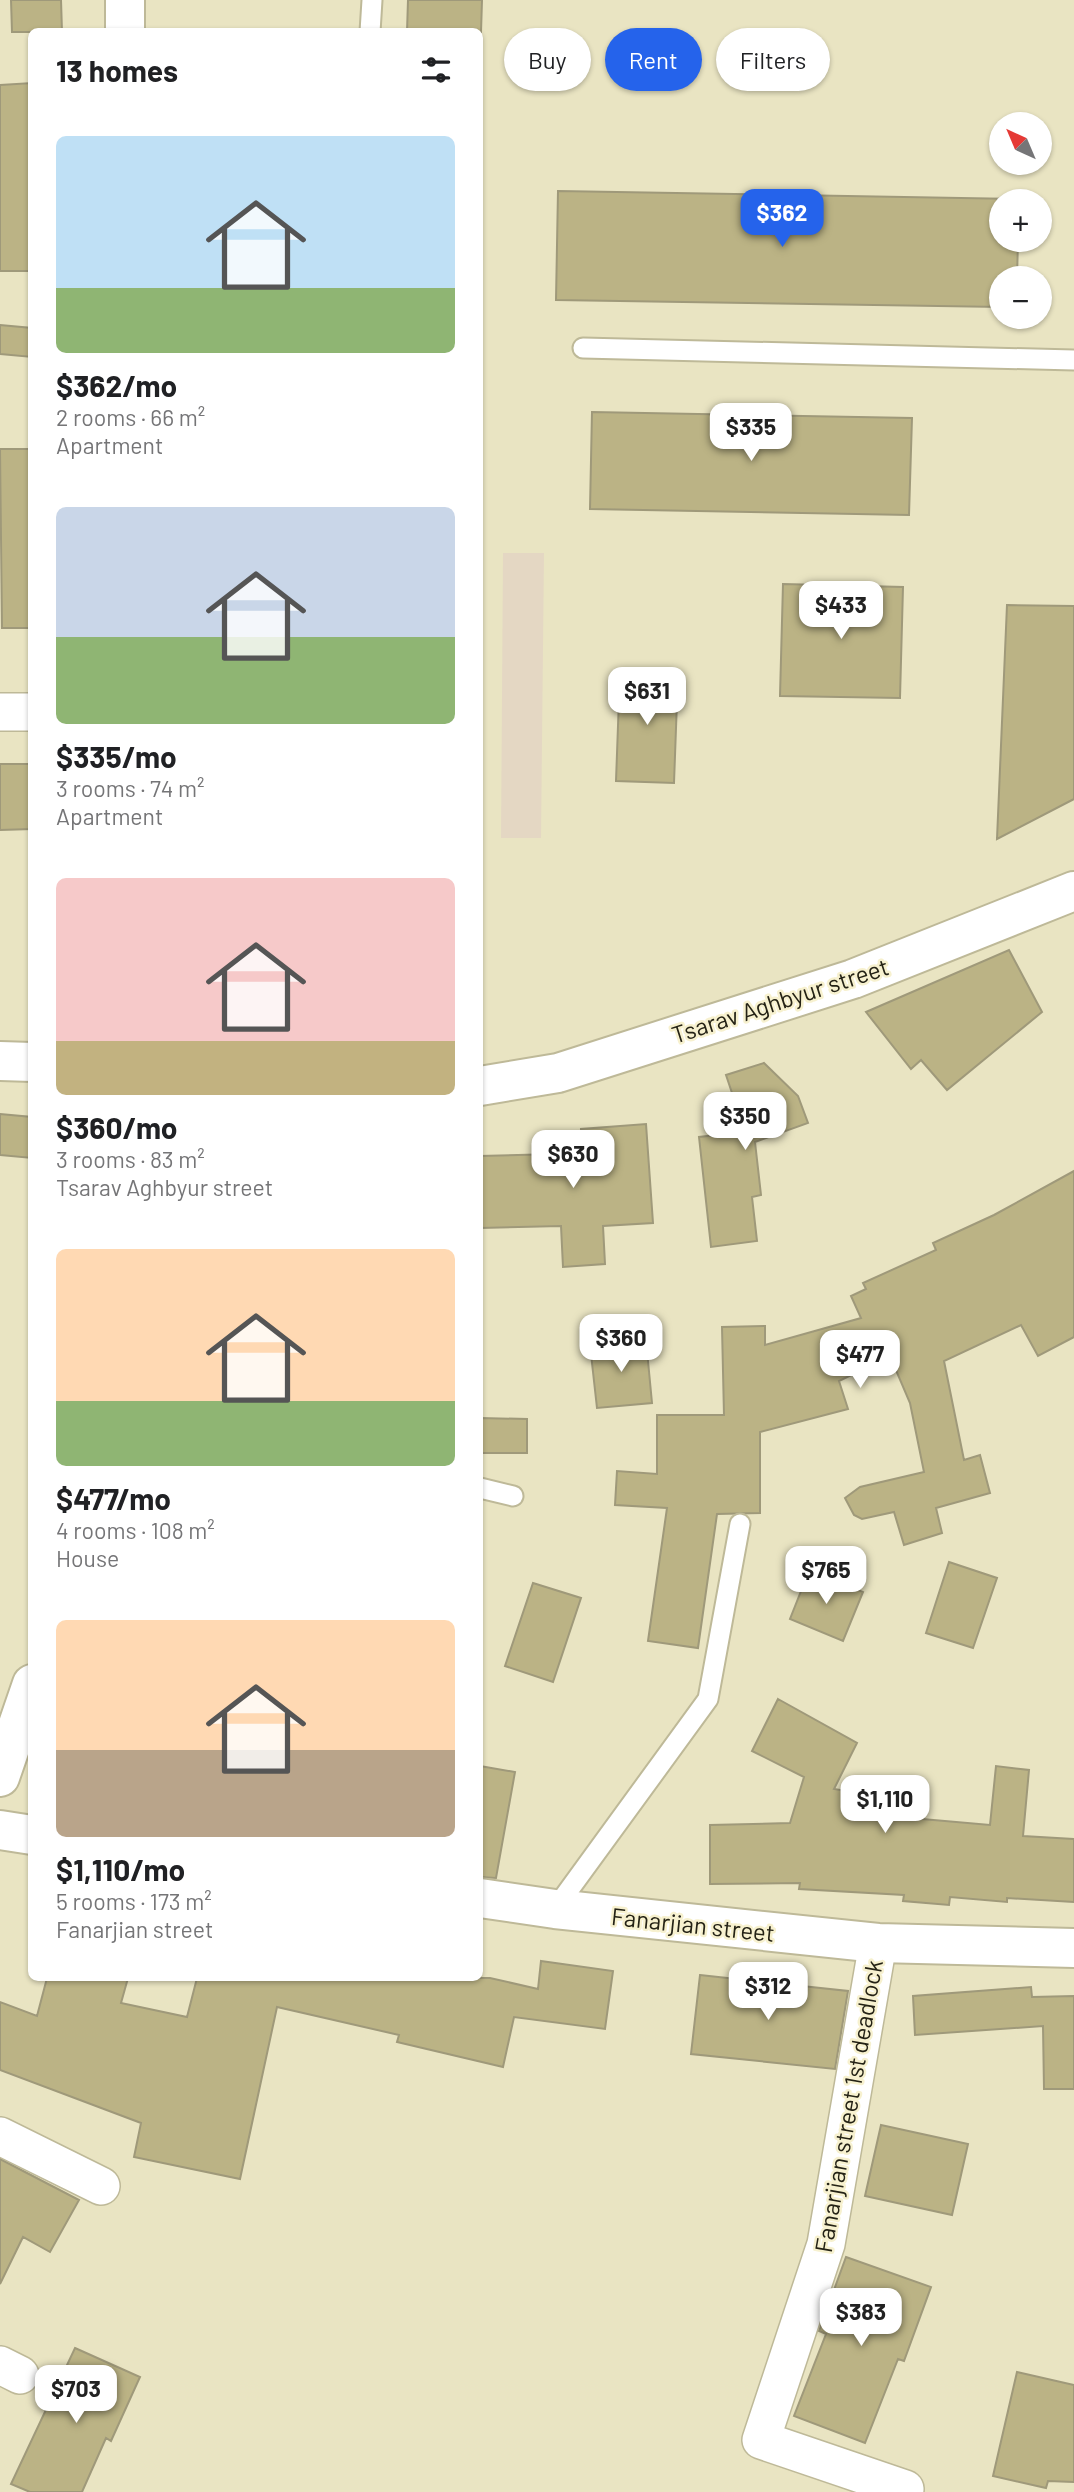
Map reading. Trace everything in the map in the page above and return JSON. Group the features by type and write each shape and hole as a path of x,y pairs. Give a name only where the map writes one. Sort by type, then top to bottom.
{"main road":[{"path":"125,0 125,28"},
{"name":"Tsarav Aghbyur street","path":"483,1086 558,1073 841,983 1074,891"},
{"path":"0,1061 28,1062"},
{"path":"0,1777 28,1696"},
{"path":"0,1830 28,1834"},
{"name":"Fanarjian street","path":"483,1898 555,1909 877,1943 1074,1948"}],"street":[{"path":"0,712 28,712"},
{"name":"Fanarjian street 1st deadlock","path":"877,1943 826,2244 761,2440 905,2489 904,2492"},
{"path":"0,2136 101,2186"}],"lane":[{"path":"370,28 372,0"},
{"path":"583,348 1074,360"},
{"path":"483,1489 513,1496"},
{"path":"555,1909 708,1699 740,1524"}],"shaded area":[{"path":"503,553 544,553 541,838 501,838"}],"building":[{"path":"11,0 61,0 62,28 28,28 28,32 12,32"},
{"path":"408,0 482,0 481,28 407,28"},
{"path":"28,83 28,271 0,271 0,85"},
{"path":"558,191 989,198 989,252 1018,252 1017,266 989,266 989,307 556,300"},
{"path":"0,325 28,328 28,357 0,354"},
{"path":"592,412 912,418 909,515 590,509"},
{"path":"0,449 28,449 28,628 2,628"},
{"path":"783,584 903,587 900,698 780,696"},
{"path":"1007,605 1074,606 1074,799 997,839"},
{"path":"620,671 678,673 674,783 616,781"},
{"path":"0,764 28,764 28,829 0,830"},
{"path":"1009,950 1042,1012 947,1090 921,1060 911,1069 866,1012"},
{"path":"764,1063 798,1096 808,1123 755,1142 761,1195 752,1197 757,1241 711,1247 699,1137 745,1132 726,1075"},
{"path":"0,1114 28,1117 28,1158 0,1155"},
{"path":"646,1124 653,1223 603,1226 605,1264 563,1267 561,1226 483,1228 483,1156 556,1154 556,1148 582,1146 581,1129"},
{"path":"1074,1171 1074,1337 1038,1356 1021,1325 944,1361 964,1460 980,1455 990,1493 936,1508 942,1533 904,1545 894,1512 862,1519 854,1515 845,1498 860,1487 924,1472 910,1403 890,1356 839,1381 848,1409 760,1432 760,1513 717,1514 698,1648 648,1641 667,1508 615,1505 617,1471 657,1474 657,1415 724,1415 722,1327 765,1326 765,1345 861,1318 851,1296 866,1289 863,1283 936,1250 933,1243 994,1215"},
{"path":"646,1340 652,1403 597,1408 590,1345"},
{"path":"483,1418 527,1419 527,1453 483,1453"},
{"path":"949,1562 997,1578 973,1648 926,1633"},
{"path":"809,1571 863,1592 843,1641 790,1619"},
{"path":"533,1583 581,1598 553,1682 505,1666"},
{"path":"778,1699 857,1743 834,1789 879,1796 877,1815 990,1825 996,1766 1029,1770 1023,1836 1074,1839 1074,1902 1007,1898 1007,1902 950,1897 949,1905 903,1901 904,1895 799,1889 800,1883 710,1884 710,1825 790,1823 804,1777 752,1751"},
{"path":"483,1767 515,1772 496,1878 483,1877"},
{"path":"541,1961 613,1971 605,2029 514,2017 503,2067 397,2042 399,2035 277,2007 240,2179 134,2157 141,2123 0,2070 0,2002 37,2016 46,1981 127,1981 121,2003 187,2017 196,1981 483,1981 483,1978 490,1978 538,1989"},
{"path":"700,1975 848,1991 835,2069 691,2054"},
{"path":"1031,1987 1032,1997 1074,1996 1074,2089 1044,2089 1043,2026 915,2035 913,1996"},
{"path":"881,2125 968,2144 952,2215 865,2196"},
{"path":"0,2159 79,2200 50,2252 23,2237 0,2284"},
{"path":"846,2257 931,2287 904,2361 898,2359 865,2443 794,2416 826,2334 819,2331"},
{"path":"75,2348 140,2377 111,2441 106,2438 82,2492 30,2492 11,2484"},
{"path":"1017,2372 1074,2385 1074,2482 1048,2481 1046,2488 993,2476"}]}
